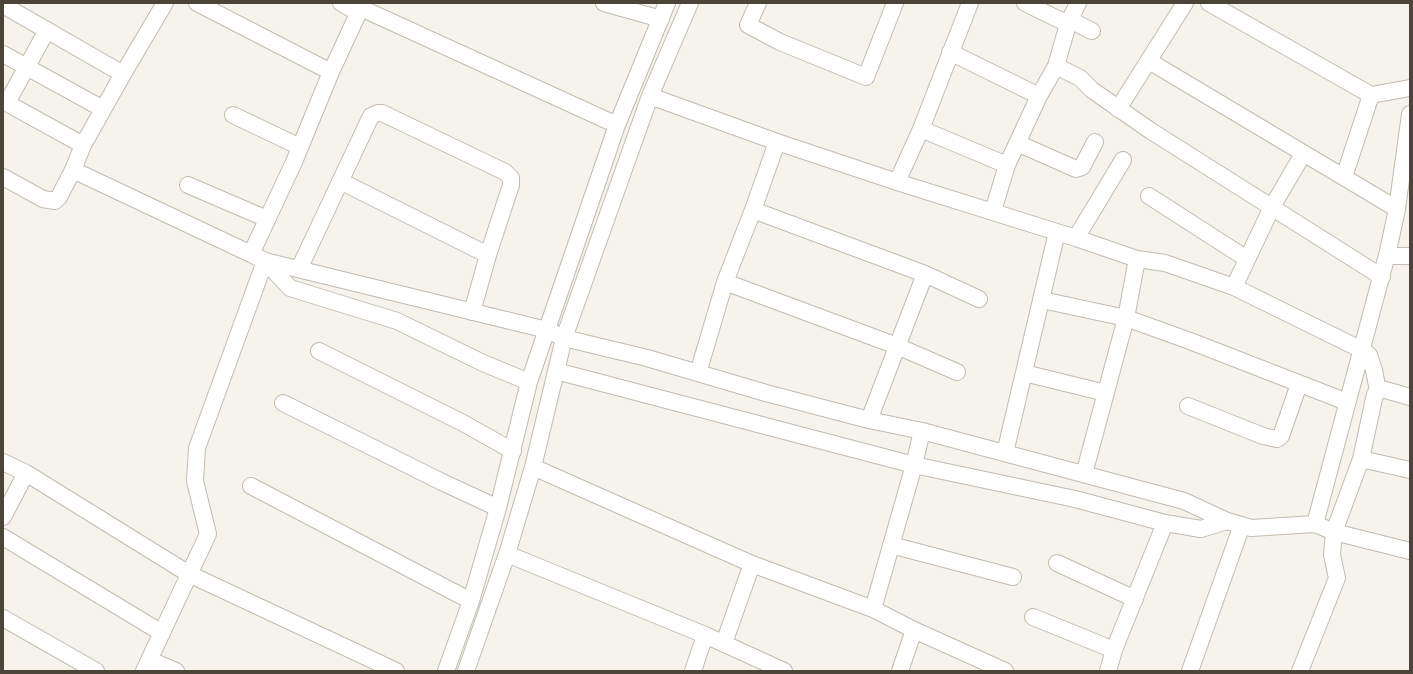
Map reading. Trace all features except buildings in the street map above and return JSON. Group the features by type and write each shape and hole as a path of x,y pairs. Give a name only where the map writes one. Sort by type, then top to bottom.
{"street":[{"path":"197,3 331,72"},
{"path":"341,3 361,8 617,125"},
{"path":"604,3 661,18"},
{"path":"446,671 471,601 498,508 529,382 617,125 667,3"},
{"path":"466,671 507,554 533,467 564,338 650,96 690,3"},
{"path":"758,3 748,25 780,42 866,78 894,3"},
{"path":"897,182 921,129 970,3"},
{"path":"1025,3 1092,31"},
{"path":"993,211 1007,165 1039,96 1056,66 1069,22 1078,3"},
{"path":"1118,109 1185,3"},
{"path":"1209,3 1227,8 1371,95 1410,88"},
{"path":"3,4 123,74"},
{"path":"3,177 43,199 55,201 59,197 73,170 83,145 163,4"},
{"path":"176,671 147,665 208,534 195,481 197,448 258,258 268,219 300,148 331,72 361,8"},
{"path":"47,30 27,67 5,102 83,145"},
{"path":"950,52 1039,96"},
{"path":"3,54 103,109"},
{"path":"1149,60 1303,154 1397,209"},
{"path":"1056,66 1080,78 1092,90 1118,109 1382,277"},
{"path":"1344,177 1371,95"},
{"path":"650,96 777,142 897,182 993,211 1137,259 1165,263 1234,287 1362,350 1369,355 1374,370 1378,392"},
{"path":"299,269 371,116 378,112 505,172 511,178 511,185 488,255 472,312"},
{"path":"1315,524 1382,277 1397,209 1405,182 1410,114"},
{"path":"233,115 300,148"},
{"path":"921,129 1007,165"},
{"path":"698,373 725,282 777,142"},
{"path":"1017,144 1076,170 1082,167 1095,142"},
{"path":"1234,287 1272,207 1303,154"},
{"path":"1076,238 1123,160"},
{"path":"73,170 258,258 547,330 564,338 647,358 766,393 869,420 922,431 1184,501 1234,523 1251,528 1315,524 1334,532 1410,551"},
{"path":"340,181 488,255"},
{"path":"188,185 268,219"},
{"path":"1149,196 1247,259"},
{"path":"753,210 925,274 980,299"},
{"path":"1005,453 1058,232"},
{"path":"1387,256 1410,256"},
{"path":"258,258 290,288 397,321 483,363 529,382"},
{"path":"1084,474 1126,318 1137,259"},
{"path":"869,420 925,274"},
{"path":"725,282 897,346 957,372"},
{"path":"1042,300 1126,318 1190,341 1347,402"},
{"path":"319,351 513,451"},
{"path":"556,371 914,465 1075,499 1165,523 1202,529 1234,523"},
{"path":"1024,373 1106,393"},
{"path":"1188,406 1264,436 1277,439 1281,436 1299,384"},
{"path":"1300,671 1337,578 1332,555 1334,532 1361,459 1375,394 1382,389 1410,397"},
{"path":"283,403 442,482 498,508"},
{"path":"873,609 914,465 922,431"},
{"path":"1361,459 1410,470"},
{"path":"3,462 26,473 189,574 396,671"},
{"path":"533,467 752,564 873,609 914,630 1005,671"},
{"path":"3,517 26,473"},
{"path":"251,486 471,601"},
{"path":"1108,671 1114,650 1165,523"},
{"path":"1190,671 1234,523"},
{"path":"3,537 162,633"},
{"path":"891,545 1013,577"},
{"path":"507,554 724,643 784,671"},
{"path":"1058,563 1134,599"},
{"path":"724,643 752,564"},
{"path":"1033,617 1114,650"},
{"path":"3,618 96,671"},
{"path":"900,671 914,630"},
{"path":"692,671 705,635"}]}
